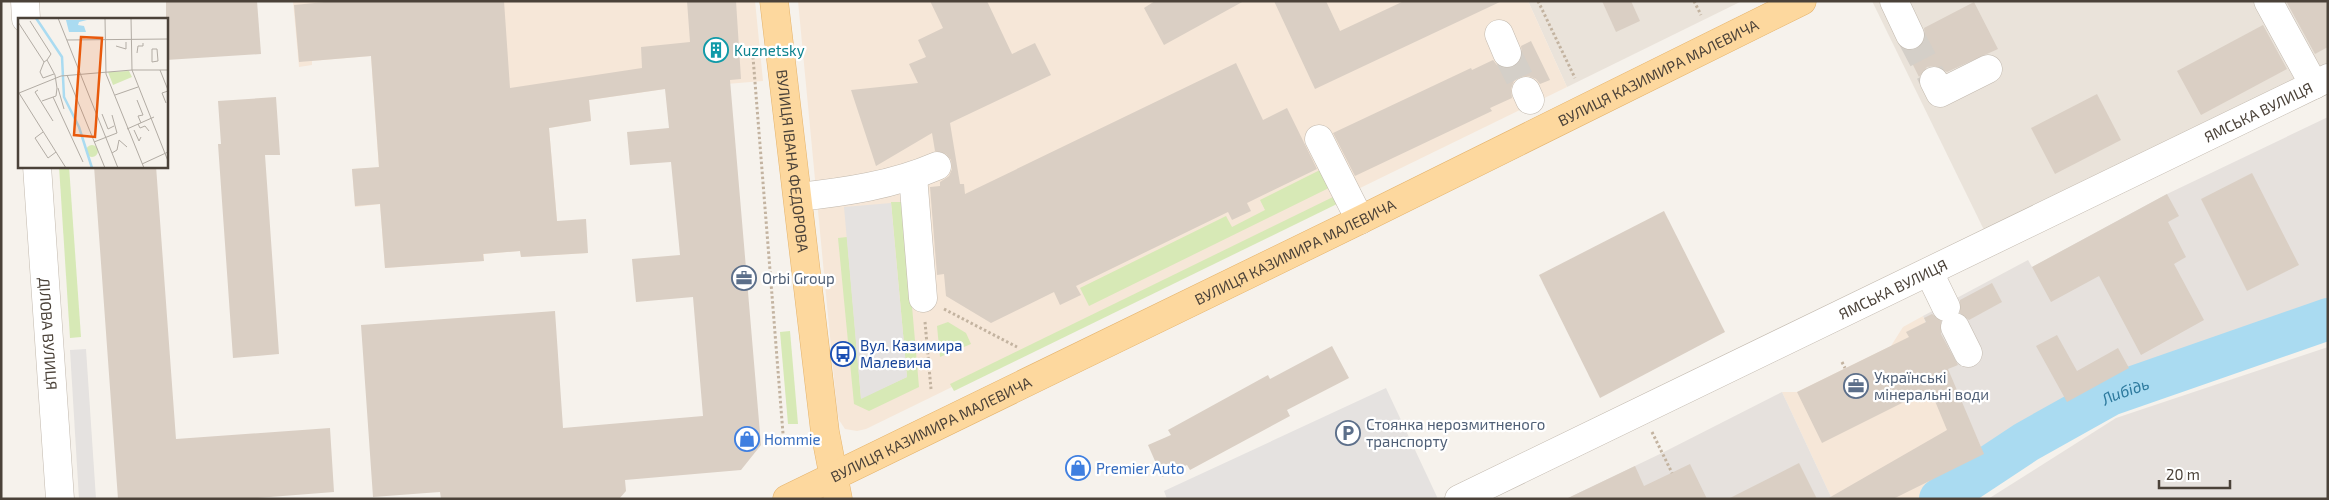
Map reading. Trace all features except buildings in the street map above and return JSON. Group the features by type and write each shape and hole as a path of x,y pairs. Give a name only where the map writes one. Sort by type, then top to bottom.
{"main road":[{"name":"ВУЛИЦЯ ІВАНА ФЕДОРОВА","path":"774,1 825,432 835,487"},
{"name":"ВУЛИЦЯ КАЗИМИРА МАЛЕВИЧА","path":"787,499 835,487 1360,220 1802,1"}],"street":[{"path":"25,1 26,18"},
{"path":"1894,1 1910,35"},
{"path":"2268,1 2321,82"},
{"path":"1934,82 1940,93 1988,69"},
{"name":"ЯМСЬКА ВУЛИЦЯ","path":"1459,499 2321,82"},
{"path":"1319,139 1360,220"},
{"name":"ДІЛОВА ВУЛИЦЯ","path":"37,168 60,499"},
{"path":"798,197 867,187 925,171 924,298"},
{"path":"1929,272 1968,353"}],"path":[{"path":"1538,1 1575,78"},
{"path":"1694,1 1701,15"},
{"path":"752,51 784,446"},
{"path":"924,298 1017,346"},
{"path":"924,298 931,389"},
{"path":"1842,362 1845,368"},
{"path":"1652,431 1672,472"}],"shaded area":[{"path":"293,1 755,1 763,81 665,89 589,100 591,121 549,128 557,221 588,253 521,257 520,251 484,254 484,261 385,268 380,204 355,207 352,169 367,168 369,185 380,184 371,56 312,61 312,65 299,67"},
{"path":"798,1 1528,1 1567,87 866,429 857,431 845,429 839,420 837,410"},
{"path":"1528,1 1742,1 1567,87"},
{"path":"1872,1 2328,1 2328,64 1985,232"},
{"path":"2328,117 2328,304 2128,382 1987,461 1923,316 2028,260 2032,267 2167,194"},
{"path":"891,203 907,377 861,399 844,207"},
{"path":"1923,316 1987,461 1920,499 1832,499 1782,392 1797,392 1891,346 1903,327"},
{"path":"2328,347 2328,499 1988,499 2116,418"},
{"path":"86,349 96,499 79,499 70,350"},
{"name":"Стоянка нерозмитненого транспорту","path":"1386,388 1438,499 1167,499 1164,491"},
{"path":"1782,392 1832,499 1566,499 1662,453"}],"green space":[{"path":"59,168 69,168 81,337 70,338"},
{"path":"1324,168 1333,186 1089,306 1080,288 1226,216 1232,227 1265,210 1260,200"},
{"path":"1335,196 1339,203 954,391 950,384"},
{"path":"891,202 903,202 919,387 869,411 854,404 838,238 847,237 861,398 907,377"},
{"path":"948,322 966,333 971,344 940,357 937,326"},
{"path":"790,331 798,424 788,424 780,332"}],"waterway":[{"name":"Либідь","path":"1940,499 2026,442 2110,395 2328,319"}],"tunnel":[{"path":"1910,35 1934,81"},
{"path":"1507,53 1526,91"}],"place":[{"name":"Kuznetsky","path":"716,50"},
{"name":"Orbi Group","path":"744,278"},
{"name":"Вул. Казимира Малевича","path":"843,354"},
{"name":"Українські мінеральні води","path":"1856,386"},
{"name":"Стоянка нерозмитненого транспорту","path":"1348,433"},
{"name":"Hommie","path":"747,439"},
{"name":"Premier Auto","path":"1078,468"}]}
